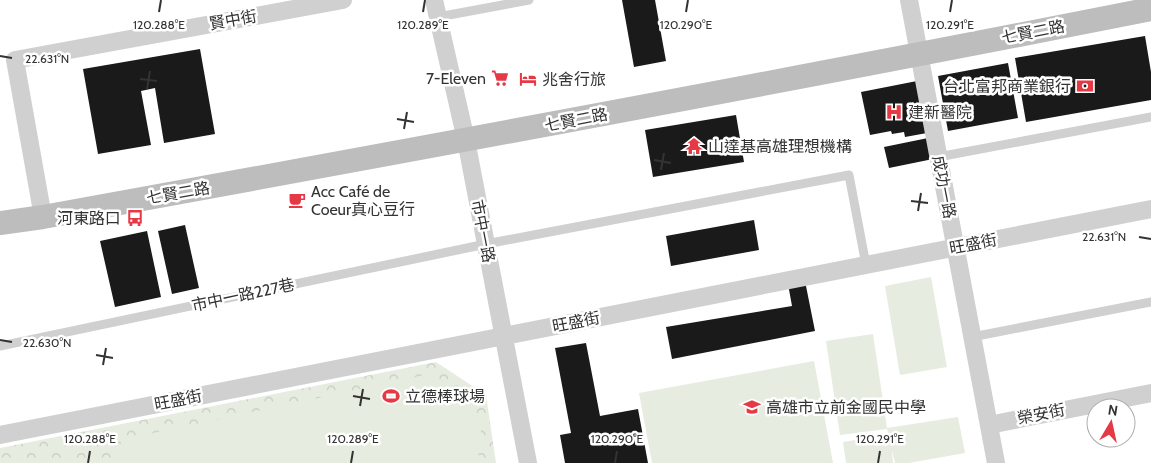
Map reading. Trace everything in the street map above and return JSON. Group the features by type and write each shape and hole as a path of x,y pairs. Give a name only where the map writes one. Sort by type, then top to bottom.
{"street":[{"name":"賢中街","path":"43,217 15,60 343,0"},
{"name":"成功一路","path":"908,0 996,463"},
{"name":"市中一路","path":"436,8 466,140 528,463"},
{"name":"七賢二路","path":"0,223 43,217 466,140 919,55 1151,9"},
{"name":"旺盛街","path":"0,435 1151,209"},
{"name":"榮安街","path":"989,424 1151,393"}],"lane":[{"path":"436,8 529,0"},
{"path":"938,157 1151,116"},
{"name":"市中一路227巷","path":"0,346 486,244 849,175 866,265"},
{"path":"972,337 1151,302"}],"green space":[{"path":"931,277 947,367 900,375 885,286"},
{"path":"873,334 887,428 958,417 965,453 909,463 895,463 892,450 893,463 846,463 843,442 889,435 887,429 840,435 826,341"},
{"path":"814,361 833,463 652,463 639,393"},
{"name":"立德棒球場","path":"436,362 486,395 496,463 0,463 0,448"},
{"name":"立德棒球場","path":"430,374 482,419 478,463 115,463 122,440"}],"building":[{"path":"622,0 655,0 666,61 634,67"},
{"name":"台北富邦商業銀行","path":"1145,36 1151,72 1151,100 1026,122 1015,58"},
{"path":"200,49 215,134 164,143 155,88 141,91 151,145 98,154 83,69"},
{"path":"1008,63 1018,118 948,131 938,76"},
{"name":"建新醫院","path":"917,81 927,133 905,137 904,132 892,134 891,131 870,135 861,92"},
{"name":"山達基高雄理想機構","path":"736,115 744,162 653,177 645,130"},
{"path":"928,138 933,159 889,168 884,147"},
{"path":"754,220 759,250 671,266 666,236"},
{"path":"185,225 199,288 172,294 158,231"},
{"path":"147,231 161,297 115,307 100,241"},
{"path":"805,281 815,331 672,359 666,327 792,306 788,284"},
{"path":"586,343 600,416 638,409 648,463 565,463 560,435 571,433 555,348"}],"place":[{"name":"7-Eleven","path":"500,78"},
{"name":"兆舍行旅","path":"528,79"},
{"name":"台北富邦商業銀行","path":"1085,86"},
{"name":"建新醫院","path":"894,112"},
{"name":"山達基高雄理想機構","path":"694,146"},
{"name":"Acc Café de Coeur真心豆行","path":"297,200"},
{"name":"河東路口","path":"135,218"},
{"name":"立德棒球場","path":"391,396"},
{"name":"高雄市立前金國民中學","path":"752,407"}]}
